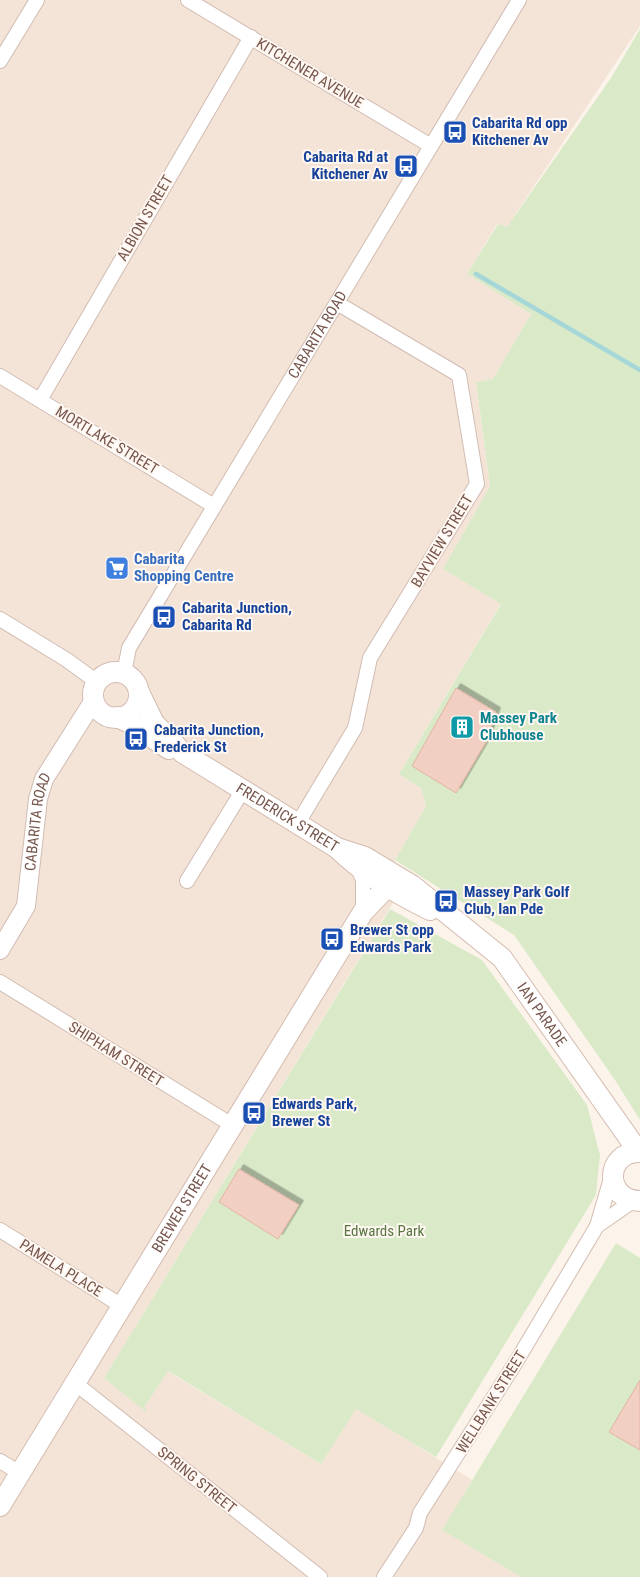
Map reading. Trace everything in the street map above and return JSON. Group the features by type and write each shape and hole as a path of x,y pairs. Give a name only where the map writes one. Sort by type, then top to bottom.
{"main road":[{"path":"109,673 124,674 134,681 139,692 138,700 131,712 117,718 101,712 95,691 109,673"},
{"name":"FREDERICK STREET","path":"139,692 154,723 183,753 337,848"},
{"name":"FREDERICK STREET","path":"117,718 130,723 165,748 183,753"},
{"name":"IAN PARADE","path":"337,848 366,865 413,886 502,958 639,1152"},
{"path":"366,865 387,887"},
{"name":"IAN PARADE","path":"387,887 463,927"},
{"name":"BREWER STREET","path":"0,1506 363,912 387,887"},
{"name":"IAN PARADE","path":"609,1112 615,1187 626,1198 637,1201"},
{"path":"614,1168 625,1155 639,1152"}],"street":[{"path":"0,61 37,0"},
{"name":"KITCHENER AVENUE","path":"188,0 431,146"},
{"name":"CABARITA ROAD","path":"124,674 129,648 519,0"},
{"name":"ALBION STREET","path":"40,400 251,37"},
{"name":"BAYVIEW STREET","path":"298,823 355,728 370,658 477,484 459,375 337,303"},
{"name":"MORTLAKE STREET","path":"0,376 214,506"},
{"path":"0,619 67,660 95,691"},
{"name":"CABARITA ROAD","path":"0,950 26,906 38,799 44,779 95,691"},
{"path":"187,881 243,790"},
{"path":"363,912 362,880 366,865"},
{"name":"SHIPHAM STREET","path":"0,982 232,1125"},
{"name":"WELLBANK STREET","path":"384,1577 416,1528 420,1513 506,1377 597,1226 614,1168"},
{"name":"WELLBANK STREET","path":"597,1226 637,1201"},
{"name":"PAMELA PLACE","path":"0,1230 122,1306"},
{"name":"SPRING STREET","path":"75,1383 320,1577"},
{"path":"0,1461 20,1473"}],"shaded area":[{"path":"0,0 640,0 640,26 507,227 497,224 467,274 531,314 493,379 476,382 490,486 443,569 501,603 399,774 421,788 426,806 395,860 393,903 104,1378 167,1371 321,1464 356,1408 472,1480 443,1530 521,1577 0,1577"}],"green space":[{"path":"640,29 640,1120 615,1080 514,935 395,860 426,806 421,788 399,774 501,604 443,569 490,486 476,382 493,379 531,314 467,274 498,224 507,227 611,78"},
{"name":"Edwards Park","path":"390,909 482,960 587,1105 600,1155 596,1195 436,1457 356,1409 321,1464 168,1371 145,1406 146,1412 104,1378"},
{"path":"616,1243 640,1258 640,1577 521,1577 442,1530"}],"building":[{"name":"Massey Park Clubhouse","path":"456,688 496,712 486,742 456,793 412,766"},
{"path":"239,1169 299,1205 278,1239 219,1202"},
{"path":"640,1380 640,1450 609,1432"}],"waterway":[{"path":"476,274 640,370"}],"place":[{"name":"Cabarita Rd opp Kitchener Av","path":"455,132"},
{"name":"Cabarita Rd at Kitchener Av","path":"406,166"},
{"name":"Cabarita Shopping Centre","path":"117,568"},
{"name":"Cabarita Junction, Cabarita Rd","path":"164,617"},
{"name":"Massey Park Clubhouse","path":"462,727"},
{"name":"Cabarita Junction, Frederick St","path":"136,739"},
{"name":"Massey Park Golf Club, Ian Pde","path":"446,901"},
{"name":"Brewer St opp Edwards Park","path":"332,939"},
{"name":"Edwards Park, Brewer St","path":"254,1113"}]}
